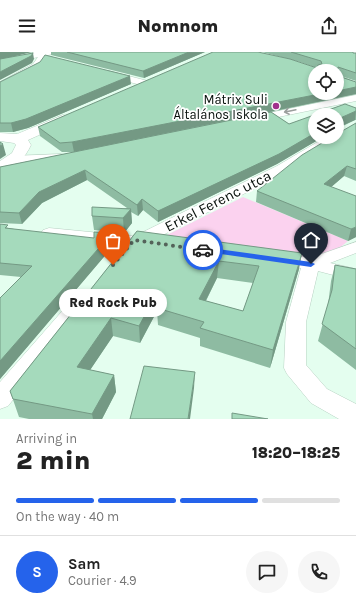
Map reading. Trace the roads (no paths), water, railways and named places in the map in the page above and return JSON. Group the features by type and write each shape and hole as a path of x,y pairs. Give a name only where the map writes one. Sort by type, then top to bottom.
{"street":[{"path":"353,52 356,57"},
{"path":"0,87 37,66 43,54"},
{"path":"0,63 43,54 58,61"},
{"path":"102,72 149,81"},
{"path":"124,92 149,81"},
{"path":"242,122 356,98"},
{"path":"0,137 19,139 75,114"},
{"path":"6,164 23,148 23,142 19,139"},
{"name":"Erkel Ferenc utca","path":"118,258 134,240 144,238 234,194 282,169 323,144"},
{"path":"6,164 74,157"},
{"path":"31,232 134,240 164,244"},
{"path":"311,264 356,248"},
{"path":"265,258 311,264 356,275"},
{"path":"311,264 296,322 295,368 319,396 356,416"},
{"path":"0,399 82,301"}],"place":[{"name":"Mátrix Suli Általános Iskola","path":"276,106"},
{"name":"Red Rock Pub","path":"113,265"}]}
